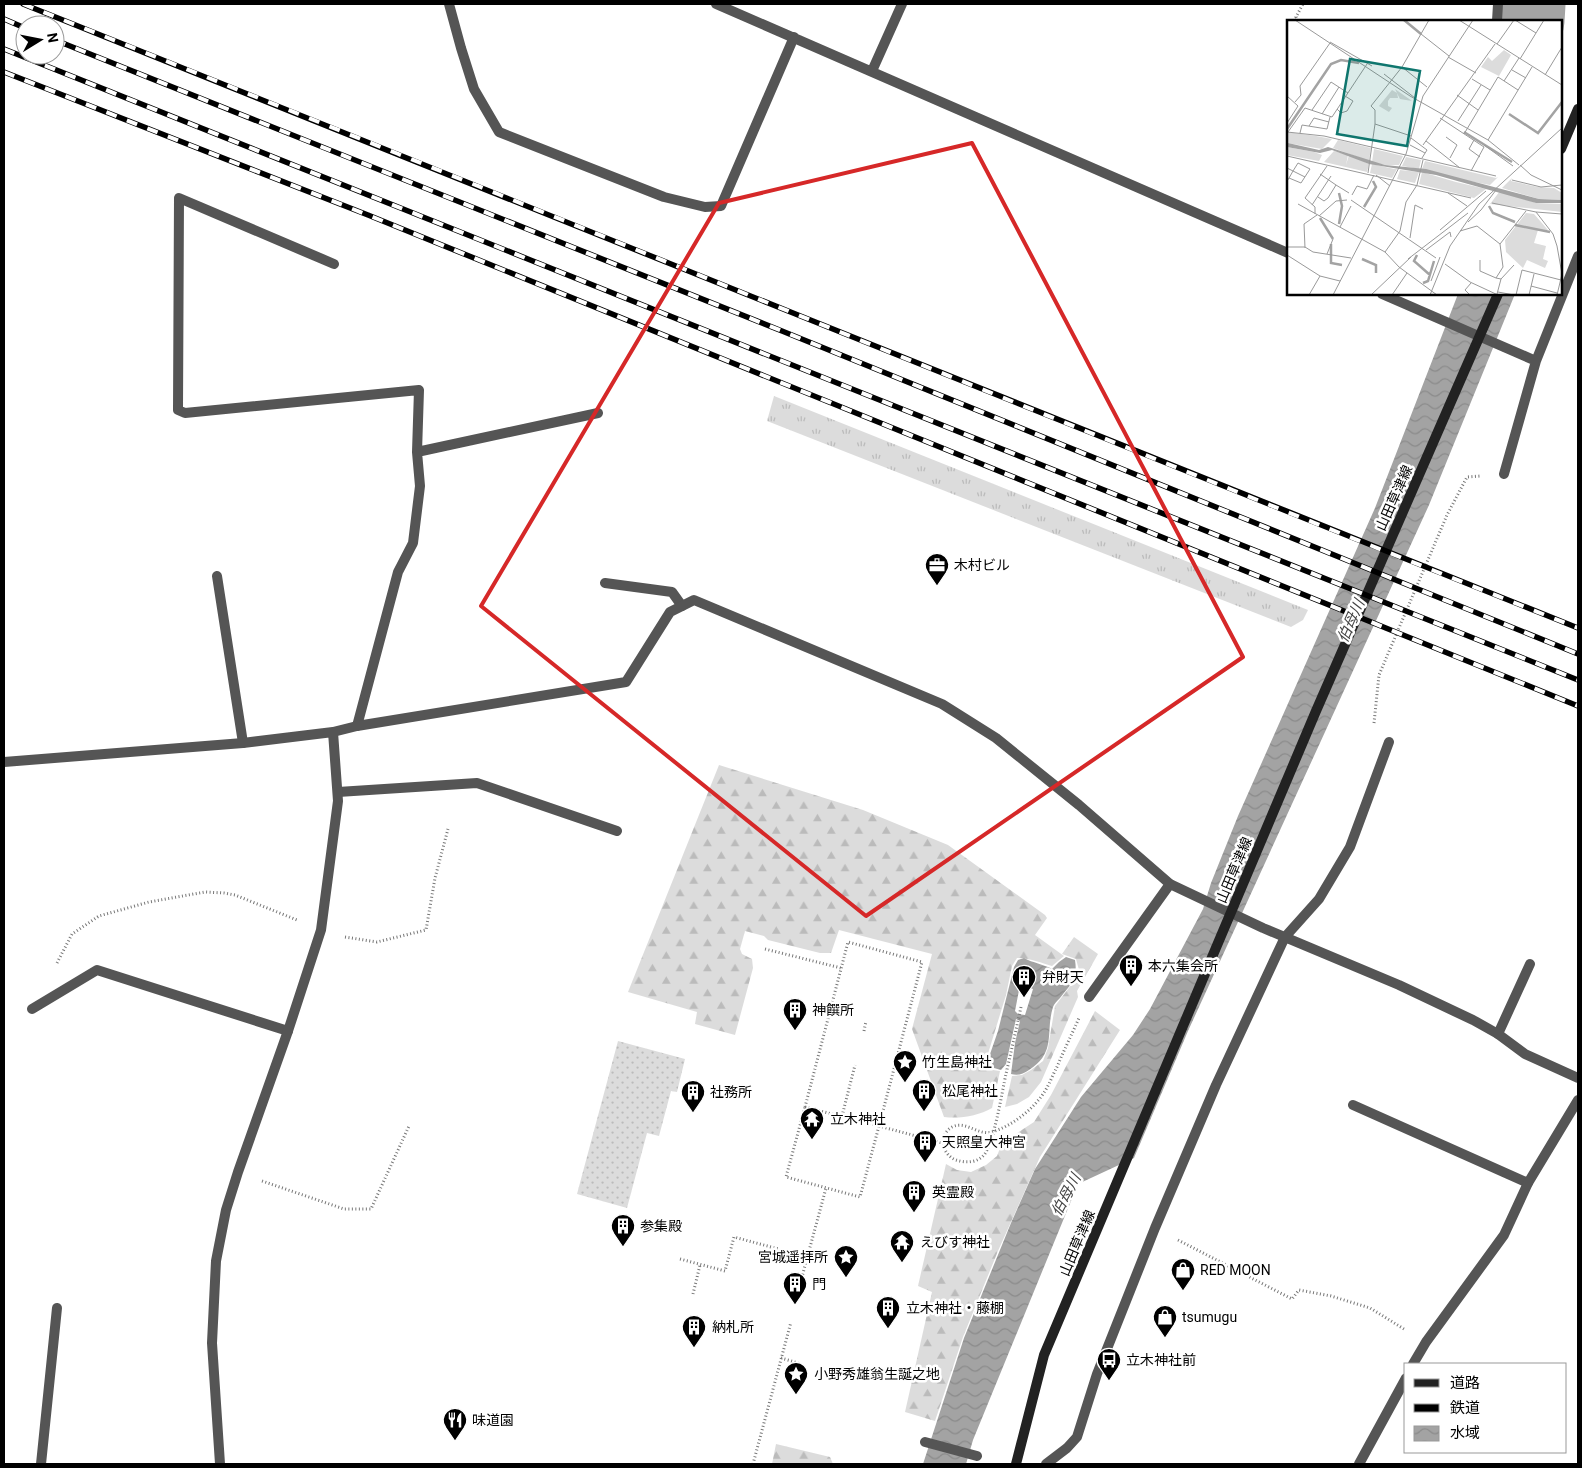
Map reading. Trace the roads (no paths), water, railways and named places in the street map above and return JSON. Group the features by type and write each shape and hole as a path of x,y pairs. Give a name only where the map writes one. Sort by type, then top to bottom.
{"main road":[{"path":"1562,147 1578,109"},
{"name":"山田草津線","path":"1016,1464 1044,1355 1316,711 1498,295"}],"street":[{"path":"449,4 474,89 499,132 664,197 705,207 721,206 794,37"},
{"path":"716,4 1287,253"},
{"path":"872,71 902,4"},
{"path":"1497,20 1498,4"},
{"path":"334,264 179,198 178,410 185,413 419,390 417,452 420,486 413,543 398,572 357,726"},
{"path":"1504,474 1536,361 1578,256"},
{"path":"1384,295 1536,361"},
{"path":"417,452 598,413"},
{"path":"217,576 243,743"},
{"path":"605,583 672,592 682,606"},
{"path":"4,762 243,743 333,732 357,726 626,682 670,612 694,600 942,704 996,738 1079,805 1170,884 1285,937 1399,985 1473,1020 1498,1034 1525,1054 1578,1078"},
{"path":"220,1464 212,1343 216,1261 226,1210 238,1172 288,1031 321,930 338,801 333,732"},
{"path":"1046,1464 1067,1448 1077,1437 1096,1374 1216,1084 1285,937 1318,899 1350,847 1389,742"},
{"path":"338,792 477,783 617,831"},
{"path":"1089,997 1170,884"},
{"path":"1498,1034 1530,964"},
{"path":"32,1009 97,970 288,1031"},
{"path":"1414,1363 1426,1342 1504,1235 1528,1183 1578,1100"},
{"path":"1353,1105 1528,1183"},
{"path":"41,1464 57,1308"},
{"path":"1358,1464 1404,1382"},
{"path":"925,1442 977,1456"}],"water":[{"path":"1458,295 1515,295 1429,505 1188,1031 1134,1158 1078,1184 973,1440 966,1464 923,1464 964,1338 1035,1169 1081,1097 1133,1035 1150,1009 1203,909 1211,883 1238,816 1375,508"},
{"path":"1066,957 1075,960 1076,967 1070,985 1053,1007 1047,1049 1043,1056 1038,1063 1025,1073 1011,1074 1020,1021 1016,1019 1006,1064 1001,1070 994,1068 989,1057 998,1031 1014,967 1018,960 1024,958 1052,969","holes":["1020,985 1033,989 1025,1015 1018,1014 1015,1011"]}],"waterway":[{"name":"伯母川","path":"1530,20 1531,4"}],"railway":[{"path":"23,4 1578,628"},
{"path":"4,19 15,24"},
{"path":"65,44 782,331 1578,654"},
{"path":"4,49 1578,680"},
{"path":"4,72 368,215 1578,706"}],"place":[{"name":"木村ビル","path":"937,586"},
{"name":"本六集会所","path":"1131,987"},
{"name":"弁財天","path":"1024,998"},
{"name":"神饌所","path":"795,1031"},
{"name":"竹生島神社","path":"905,1083"},
{"name":"松尾神社","path":"924,1112"},
{"name":"社務所","path":"693,1113"},
{"name":"立木神社","path":"812,1140"},
{"name":"天照皇大神宮","path":"925,1163"},
{"name":"英霊殿","path":"914,1213"},
{"name":"参集殿","path":"623,1247"},
{"name":"えびす神社","path":"902,1263"},
{"name":"宮城遥拝所","path":"846,1278"},
{"name":"RED MOON","path":"1183,1291"},
{"name":"門","path":"795,1305"},
{"name":"立木神社・藤棚","path":"888,1329"},
{"name":"tsumugu","path":"1165,1338"},
{"name":"納札所","path":"694,1348"},
{"name":"立木神社前","path":"1109,1381"},
{"name":"小野秀雄翁生誕之地","path":"796,1395"},
{"name":"味道園","path":"455,1441"}]}
